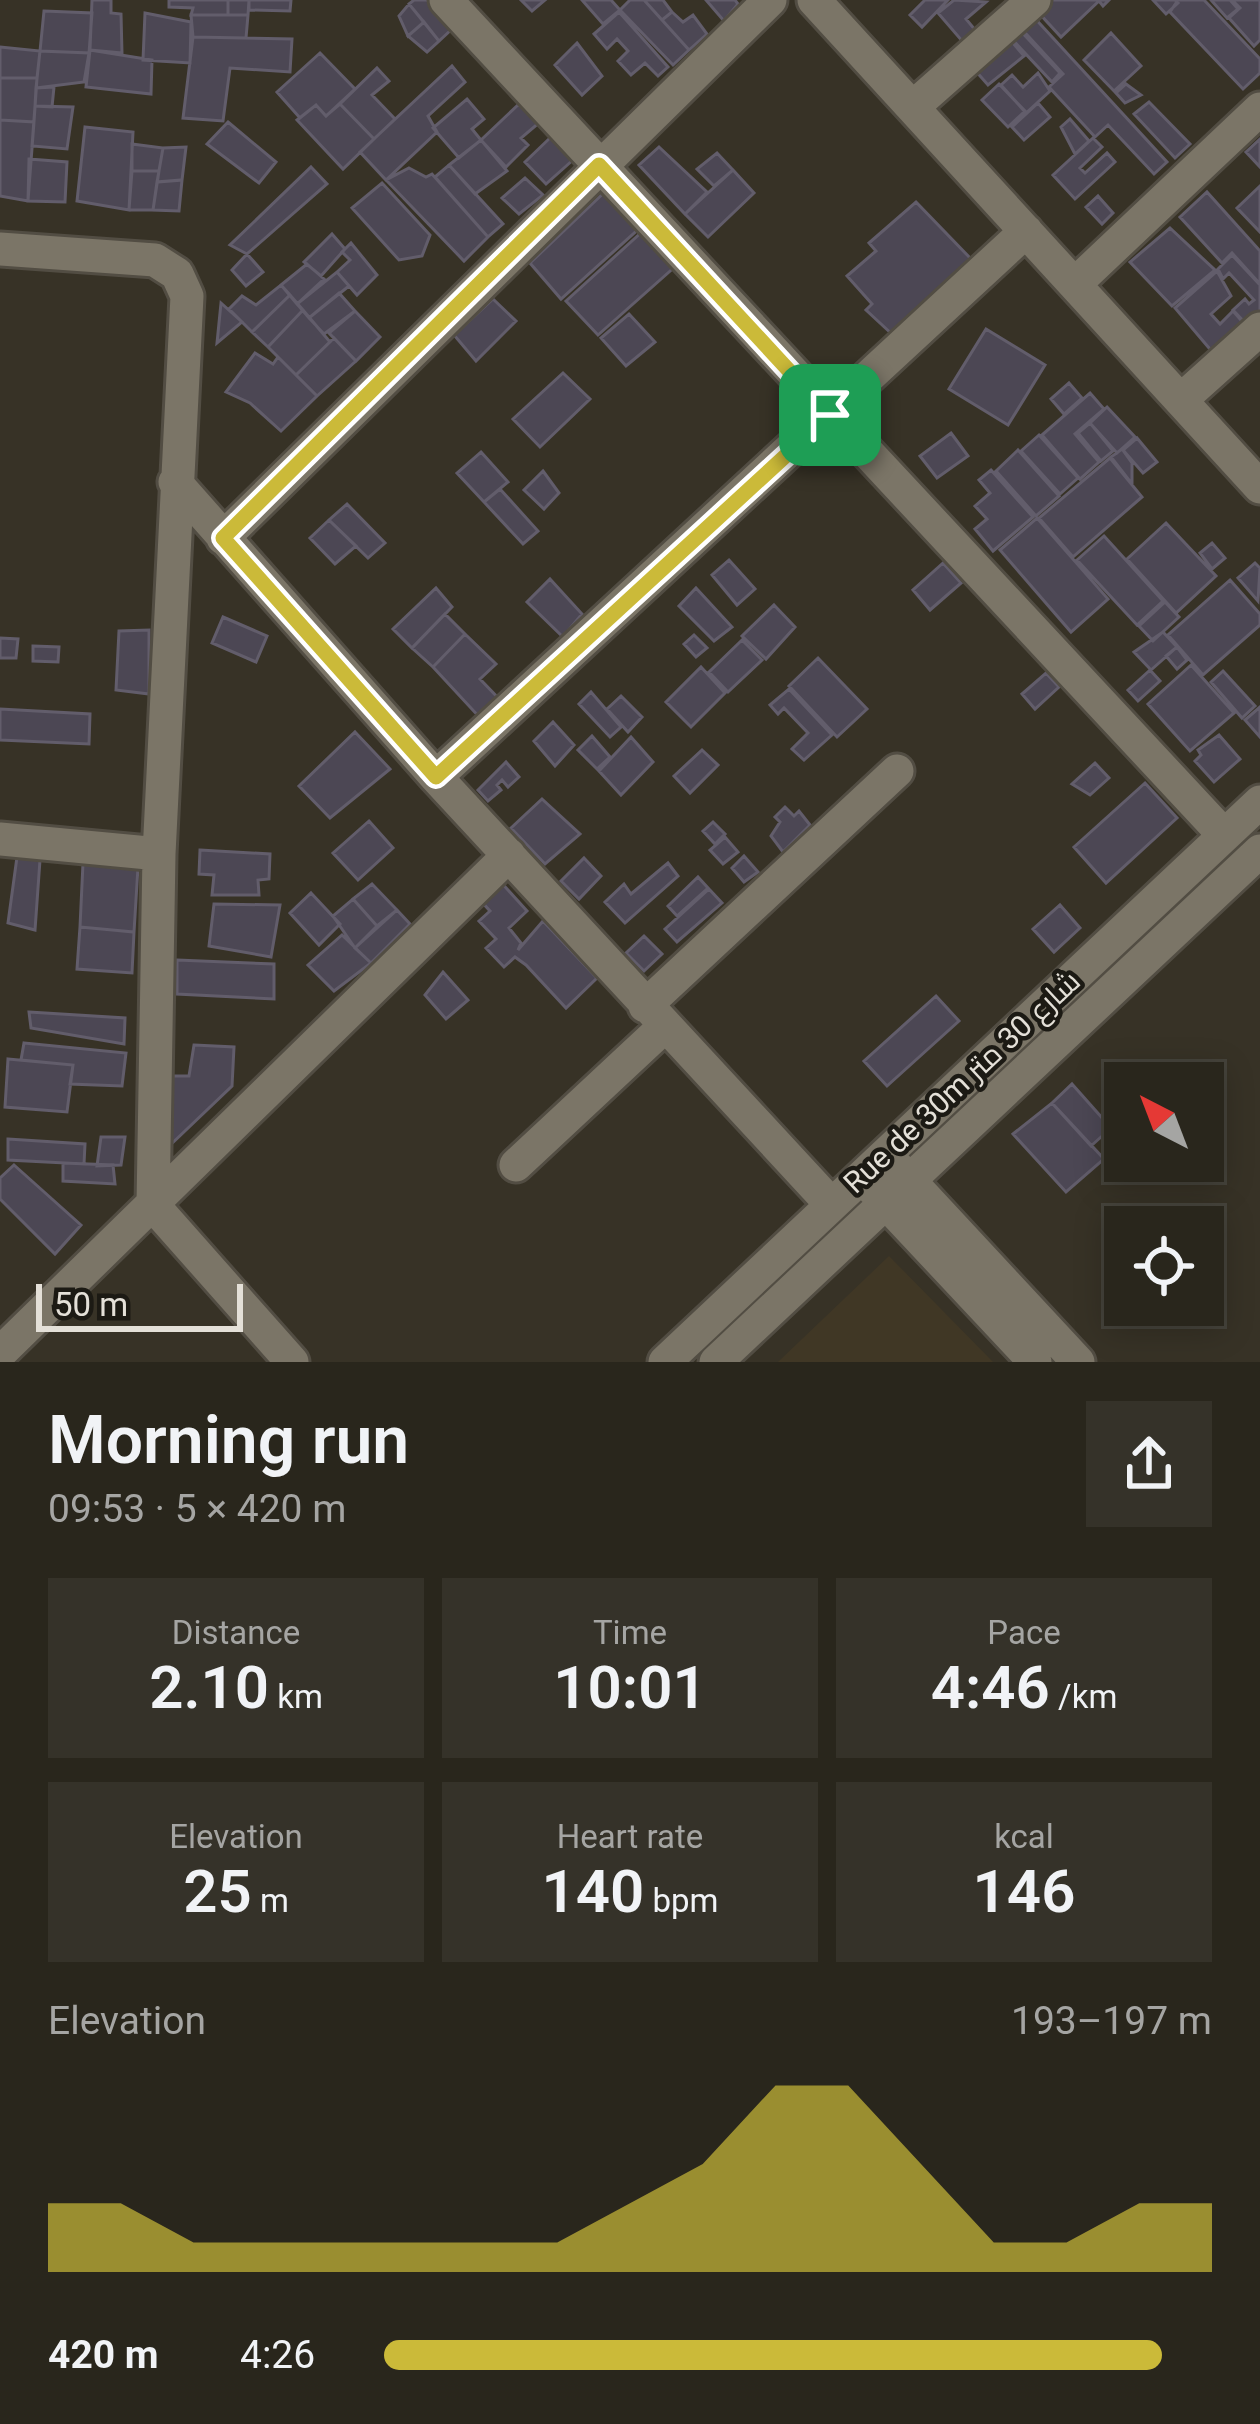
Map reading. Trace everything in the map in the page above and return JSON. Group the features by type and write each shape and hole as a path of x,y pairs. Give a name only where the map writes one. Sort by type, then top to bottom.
{"street":[{"path":"446,0 1224,835"},
{"path":"223,538 770,0"},
{"path":"814,0 1260,487"},
{"path":"913,107 1034,0"},
{"path":"1075,284 1260,109"},
{"path":"436,777 1026,231"},
{"path":"0,248 155,260 177,274 187,296 159,854 153,1204 292,1362"},
{"path":"1181,400 1260,329"},
{"path":"175,482 436,777 831,1204"},
{"path":"516,1165 655,1016 897,771"},
{"name":"Rue de 30m شارع 30 متر","path":"664,1362 1260,802"},
{"path":"0,839 159,854"},
{"name":"Rue de 30m شارع 30 متر","path":"716,1362 1260,851"},
{"path":"0,1353 508,855"},
{"path":"874,1165 1035,1362"},
{"path":"898,1193 1078,1362"}],"shaded area":[{"path":"889,1256 993,1362 778,1362"}],"building":[{"path":"92,0 111,0 111,13 121,14 122,53 90,50"},
{"path":"169,0 228,0 228,15 191,15 193,8 169,7"},
{"path":"228,0 249,0 248,15 228,15"},
{"path":"249,0 291,0 290,11 249,10"},
{"path":"427,0 452,29 439,41 409,4"},
{"path":"521,0 545,0 532,11"},
{"path":"582,0 611,0 620,10 603,24"},
{"path":"630,0 644,0 689,50 673,65 620,10"},
{"path":"644,0 663,0 672,12 662,20"},
{"path":"706,0 735,0 738,4 724,21"},
{"path":"925,0 948,0 922,27 910,15"},
{"path":"954,0 986,2 966,19 976,31 963,42 938,13"},
{"path":"1051,0 1109,0 1103,6 1099,1 1061,37 1038,12"},
{"path":"1153,0 1175,0 1178,3 1166,14"},
{"path":"1178,0 1204,0 1260,59 1260,73 1243,89 1170,12"},
{"path":"1211,0 1230,0 1238,9 1227,18"},
{"path":"1232,0 1260,0 1260,40 1254,46 1229,18 1240,8"},
{"path":"409,4 424,22 408,36 399,16"},
{"path":"44,11 92,13 89,53 40,51"},
{"path":"619,12 668,67 658,76 645,63 631,75 618,61 628,51 617,39 607,49 594,34"},
{"path":"672,12 683,22 693,15 707,34 689,50 662,20"},
{"path":"145,13 191,22 190,63 143,60"},
{"path":"1030,13 1167,162 1154,174 1108,125 1095,137 1049,87 1063,74 1017,24"},
{"path":"191,15 248,15 246,38 193,37"},
{"path":"424,22 439,41 427,52 408,36"},
{"path":"1017,27 1060,73 1052,82 1008,35"},
{"path":"1111,33 1141,66 1114,91 1084,60"},
{"path":"1007,36 1024,56 988,85 974,69"},
{"path":"193,37 292,39 290,72 230,68 223,121 183,118"},
{"path":"577,43 602,76 582,95 555,65"},
{"path":"0,47 40,51 37,78 0,78"},
{"path":"90,50 152,60 151,94 86,87"},
{"path":"40,51 89,53 84,82 36,88"},
{"path":"320,53 355,89 326,116 316,105 300,118 277,92"},
{"path":"452,66 465,82 428,116 437,132 386,180 360,152"},
{"path":"377,68 389,81 372,95 395,119 374,139 340,104"},
{"path":"1038,73 1050,91 1026,113 1001,85 1012,75 1023,87"},
{"path":"0,78 37,78 34,122 0,120"},
{"path":"999,84 1025,111 1008,127 982,100"},
{"path":"1126,84 1141,95 1125,103 1116,93"},
{"path":"54,87 52,107 35,106 36,88"},
{"path":"467,99 484,119 472,129 481,140 459,158 433,128"},
{"path":"1149,102 1190,144 1175,158 1134,114"},
{"path":"1038,103 1050,117 1024,140 1012,127"},
{"path":"340,104 374,139 343,169 297,120 316,105 326,116"},
{"path":"519,104 540,122 521,138 528,145 506,167 481,140"},
{"path":"35,106 73,107 67,149 32,146"},
{"path":"1070,119 1089,141 1075,154 1061,127"},
{"path":"0,120 34,122 28,201 0,196"},
{"path":"228,122 276,162 259,183 207,144"},
{"path":"85,127 133,132 129,210 77,201"},
{"path":"552,136 574,159 546,184 525,162"},
{"path":"1093,138 1102,147 1080,168 1085,173 1107,153 1115,162 1075,199 1053,175"},
{"path":"1260,139 1260,167 1246,152"},
{"path":"481,140 507,171 475,194 449,165"},
{"path":"132,144 163,148 159,171 132,171"},
{"path":"186,147 182,180 157,182 163,148"},
{"path":"659,147 707,192 685,214 639,165"},
{"path":"717,153 733,170 714,186 697,169"},
{"path":"29,159 67,162 65,202 28,201"},
{"path":"449,165 503,224 488,237 435,177"},
{"path":"311,167 327,184 247,254 230,245"},
{"path":"409,168 426,177 432,174 488,237 464,261 386,180"},
{"path":"733,170 754,193 708,237 685,214"},
{"path":"132,171 159,171 153,210 129,210"},
{"path":"525,178 543,195 519,214 502,198"},
{"path":"182,180 179,211 153,210 157,182"},
{"path":"382,183 430,235 422,256 399,260 352,208"},
{"path":"1260,186 1260,232 1237,208"},
{"path":"610,187 643,225 561,299 530,263"},
{"path":"1207,192 1260,251 1260,284 1232,253 1222,263 1180,217"},
{"path":"1098,196 1113,213 1102,224 1086,207"},
{"path":"916,202 972,260 894,336 866,310 872,304 847,276 876,251 869,243"},
{"path":"1170,228 1215,270 1172,306 1130,262"},
{"path":"644,230 678,264 598,335 566,301"},
{"path":"332,234 345,249 321,276 304,262"},
{"path":"351,243 377,275 357,295 337,272 350,260 342,252"},
{"path":"247,254 263,272 246,286 232,270"},
{"path":"1232,255 1260,285 1260,314 1248,326 1233,310 1245,299 1249,304 1254,300 1229,273 1223,279 1218,269"},
{"path":"307,264 324,279 297,304 281,285"},
{"path":"1217,271 1231,296 1211,314 1220,324 1233,311 1247,327 1215,355 1175,308"},
{"path":"337,272 349,286 309,318 297,304"},
{"path":"281,285 290,295 252,332 229,309 242,296 256,305"},
{"path":"339,293 355,311 324,334 309,318"},
{"path":"290,295 303,310 268,347 252,332"},
{"path":"493,299 516,321 476,361 454,335"},
{"path":"221,303 242,322 217,343"},
{"path":"303,310 330,342 296,375 268,347"},
{"path":"355,311 380,337 356,361 329,333"},
{"path":"629,314 655,342 626,366 601,338"},
{"path":"986,329 1045,365 1008,425 949,389"},
{"path":"334,338 356,361 317,396 296,375"},
{"path":"255,353 273,364 278,357 317,396 281,431 250,403 226,392"},
{"path":"563,373 590,399 540,447 513,419"},
{"path":"1069,383 1082,398 1064,414 1051,399"},
{"path":"1090,393 1104,409 1075,434 1099,462 1080,479 1042,435"},
{"path":"1107,407 1135,437 1117,453 1090,423"},
{"path":"1090,423 1113,451 1101,461 1078,433"},
{"path":"951,433 968,456 937,478 920,456"},
{"path":"1039,435 1078,478 1060,494 1021,451"},
{"path":"1137,438 1157,462 1143,473 1123,450"},
{"path":"1122,449 1132,463 1132,484 1111,457"},
{"path":"1018,450 1059,496 1036,516 996,471"},
{"path":"481,452 508,482 484,502 457,473"},
{"path":"1110,458 1142,497 1073,557 1039,518"},
{"path":"991,470 1033,517 993,551 975,529 987,519 975,506 990,493 979,480"},
{"path":"543,471 559,493 544,509 524,490"},
{"path":"500,489 538,531 523,544 484,502"},
{"path":"347,504 385,543 368,558 329,520"},
{"path":"1037,518 1108,599 1071,632 1000,550"},
{"path":"329,520 356,546 335,564 310,538"},
{"path":"1166,523 1216,576 1176,613 1127,559"},
{"path":"1104,536 1163,601 1137,625 1077,560"},
{"path":"1212,543 1225,558 1212,569 1200,553"},
{"path":"729,560 755,589 737,605 712,575"},
{"path":"943,563 961,583 930,610 913,590"},
{"path":"1255,563 1260,568 1258,601 1238,578"},
{"path":"550,579 582,614 563,637 527,602"},
{"path":"1230,580 1260,614 1260,625 1203,675 1168,635"},
{"path":"436,588 452,607 412,648 393,629"},
{"path":"696,588 732,627 714,641 679,606"},
{"path":"1165,602 1179,617 1153,641 1139,626"},
{"path":"774,605 795,627 766,659 742,636"},
{"path":"445,614 465,634 433,667 412,648"},
{"path":"223,617 267,636 256,662 212,643"},
{"path":"149,630 149,694 116,690 119,631"},
{"path":"1163,632 1177,647 1151,670 1134,652"},
{"path":"465,634 496,664 480,679 502,702 482,720 433,667"},
{"path":"694,635 707,648 696,657 684,644"},
{"path":"0,638 18,639 16,658 0,658"},
{"path":"742,640 762,660 728,692 709,672"},
{"path":"33,646 59,647 58,662 33,661"},
{"path":"1177,647 1187,660 1177,669 1166,656"},
{"path":"818,658 867,709 837,737 789,686"},
{"path":"1191,665 1234,713 1190,751 1148,704"},
{"path":"701,667 725,693 691,727 666,702"},
{"path":"1150,670 1160,681 1138,701 1128,690"},
{"path":"1223,671 1255,706 1242,718 1211,682"},
{"path":"1046,673 1059,687 1035,709 1022,694"},
{"path":"789,689 832,735 804,760 792,749 808,733 784,708 778,714 770,705"},
{"path":"591,692 621,727 610,737 579,704"},
{"path":"621,696 642,717 628,732 607,709"},
{"path":"1260,707 1260,737 1245,720"},
{"path":"0,709 90,714 89,744 0,740"},
{"path":"553,722 574,745 555,766 534,741"},
{"path":"355,732 390,769 330,818 299,786"},
{"path":"1219,735 1240,759 1214,782 1195,761 1201,755 1198,750"},
{"path":"592,736 610,757 597,769 578,750"},
{"path":"631,737 653,762 621,795 599,771"},
{"path":"702,750 718,765 690,793 674,776"},
{"path":"506,762 519,777 508,787 502,780 497,785 501,790 488,801 478,790"},
{"path":"1095,763 1109,778 1090,795 1072,784"},
{"path":"1145,783 1177,818 1106,883 1074,847"},
{"path":"542,799 580,834 545,864 511,828"},
{"path":"785,807 794,816 799,811 810,825 783,852 771,836 780,822 775,817"},
{"path":"369,821 393,848 358,880 333,853"},
{"path":"713,822 725,834 715,844 703,831"},
{"path":"725,837 738,852 723,864 710,850"},
{"path":"200,850 270,854 269,879 258,880 259,895 212,895 214,875 199,874"},
{"path":"744,856 758,872 744,882 732,868"},
{"path":"17,857 40,860 35,930 8,923"},
{"path":"584,858 601,876 579,899 561,881"},
{"path":"83,863 138,867 134,932 80,927"},
{"path":"668,863 678,876 625,923 605,902 624,884 631,894"},
{"path":"698,877 708,888 677,916 668,906"},
{"path":"499,880 527,911 509,928 521,943 518,950 543,921 597,978 566,1008 526,965 515,957 504,967 486,948 496,939 479,921 490,911 479,899"},
{"path":"372,884 397,910 377,926 353,899"},
{"path":"709,889 722,903 677,942 665,929"},
{"path":"311,893 340,924 319,945 290,913"},
{"path":"353,899 377,926 355,948 333,916"},
{"path":"214,904 280,905 271,957 209,946"},
{"path":"1060,905 1080,928 1054,952 1033,929"},
{"path":"397,910 410,924 371,963 355,948"},
{"path":"80,927 134,932 132,973 77,969"},
{"path":"342,935 371,963 334,991 308,965"},
{"path":"644,936 662,954 644,971 626,953"},
{"path":"177,960 274,964 274,999 177,994"},
{"path":"443,972 468,1000 446,1019 425,995"},
{"path":"936,996 959,1021 887,1086 864,1061"},
{"path":"29,1012 125,1018 124,1044 31,1028"},
{"path":"24,1043 126,1053 122,1086 70,1084 73,1065 21,1060"},
{"path":"194,1045 234,1047 232,1086 164,1151 171,1076 189,1076"},
{"path":"8,1059 73,1065 67,1112 5,1107"},
{"path":"1072,1084 1104,1120 1104,1134 1091,1146 1052,1103"},
{"path":"1052,1103 1104,1159 1066,1192 1013,1134"},
{"path":"101,1137 125,1137 121,1165 97,1166"},
{"path":"8,1139 85,1144 84,1164 8,1160"},
{"path":"63,1163 113,1165 115,1184 63,1181"},
{"path":"14,1165 81,1225 55,1254 0,1199 0,1178"}],"route":[{"path":"599,165 830,415 436,777 223,538 599,165"}]}
